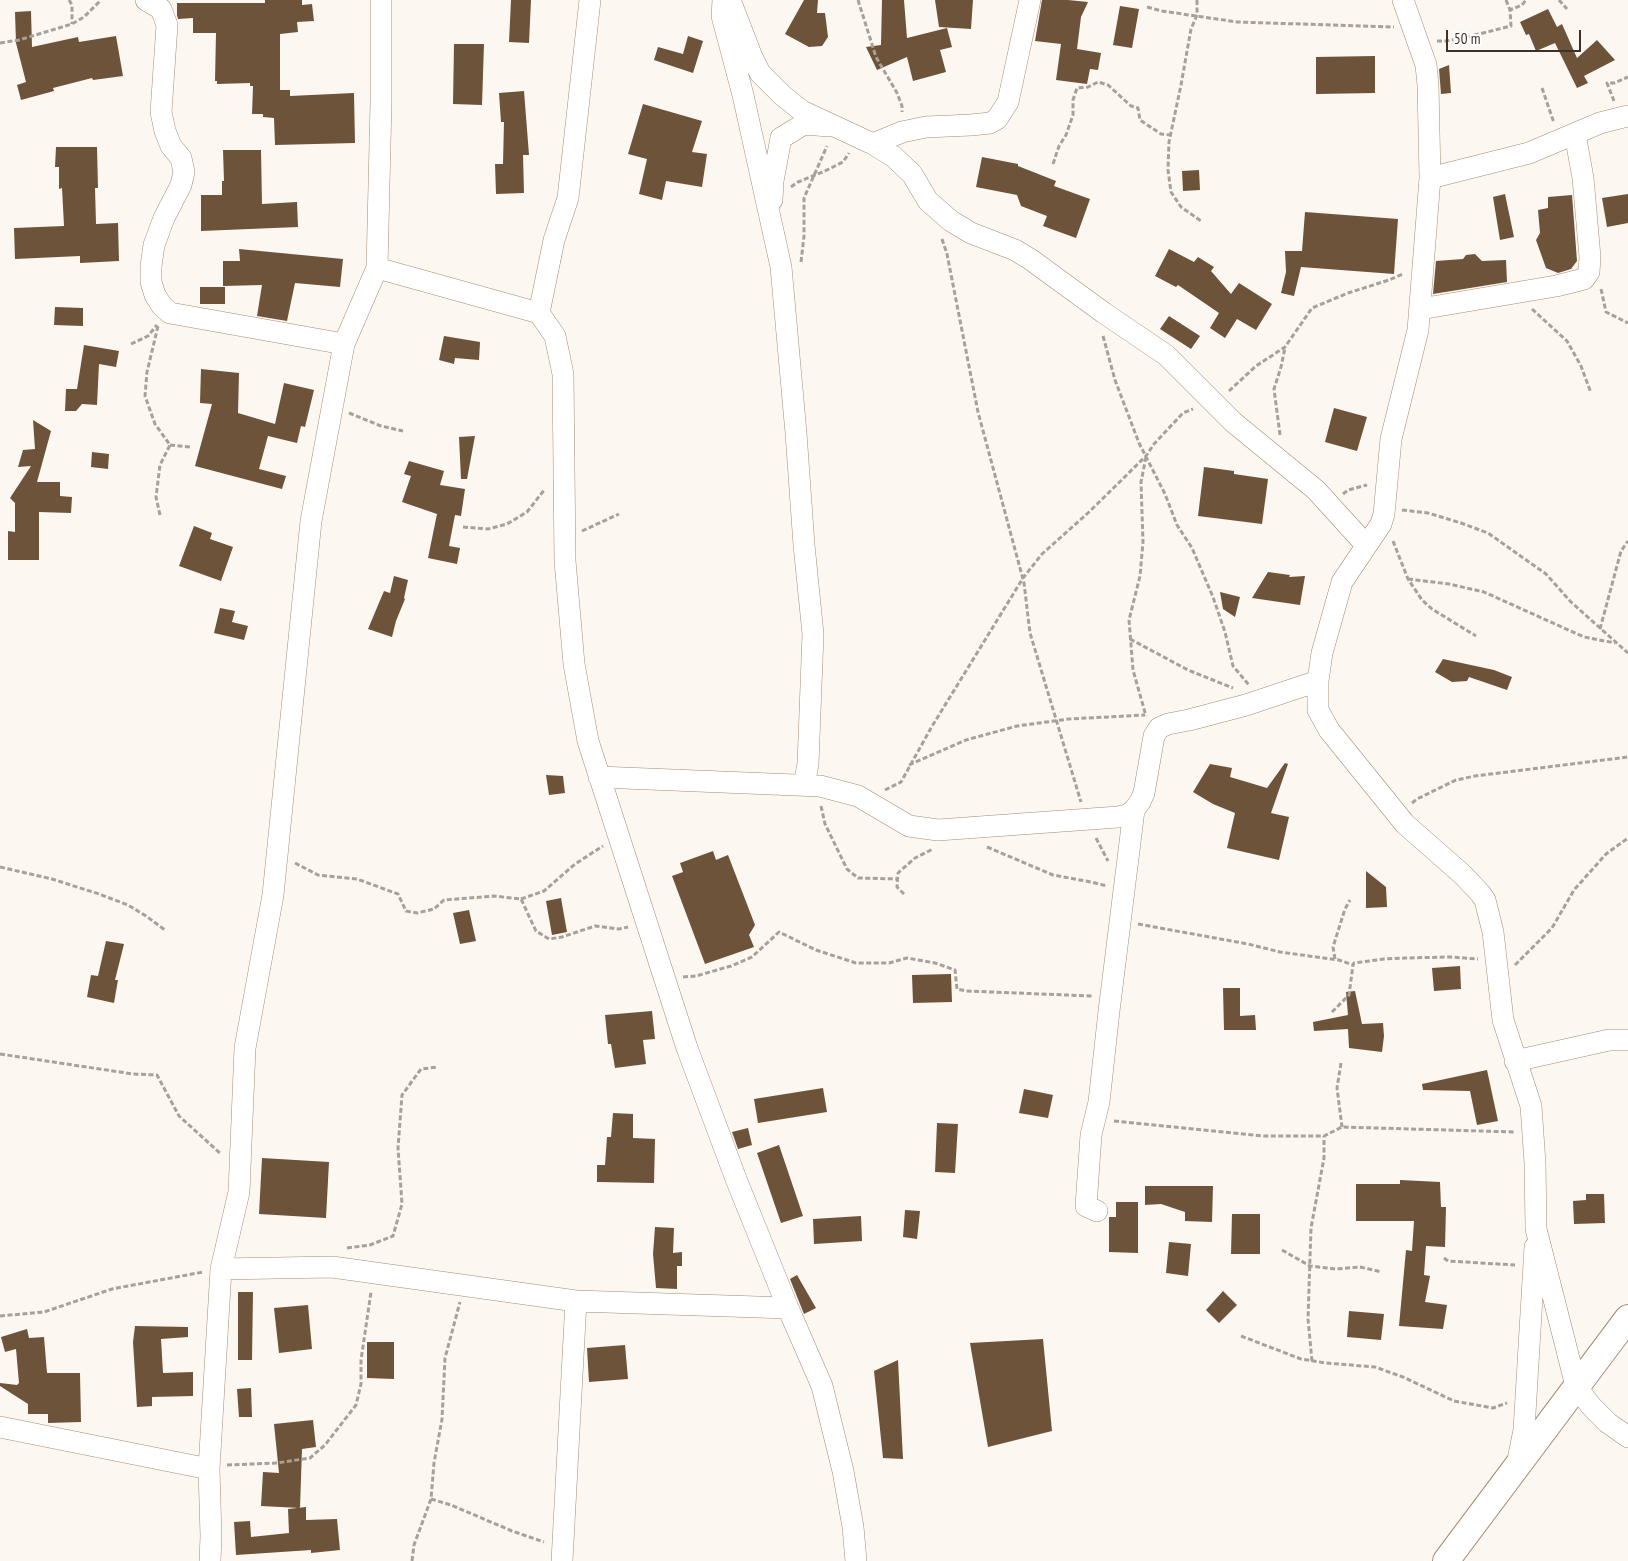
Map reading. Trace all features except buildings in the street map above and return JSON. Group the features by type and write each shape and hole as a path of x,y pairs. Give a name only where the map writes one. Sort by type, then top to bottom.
{"street":[{"path":"146,0 161,8 167,25 161,112 165,131 180,158 184,172 181,185 164,218 154,245 150,266 151,282 155,295 162,306 170,313 344,344"},
{"path":"210,1561 209,1468 221,1269 240,1192 246,1048 273,895 311,521 344,344 377,268 381,102 381,0"},
{"path":"539,313 554,240 568,198 590,0"},
{"path":"723,0 722,16 743,95 771,215 781,268 813,634 807,785"},
{"path":"730,0 760,73 782,95 802,111 866,141 901,163 912,174 928,201 951,221 971,233 1015,250 1030,259 1166,355 1233,422 1316,490 1366,545"},
{"path":"866,141 926,127 990,123 997,119 1008,102 1030,0"},
{"path":"1403,0 1426,65 1428,84 1430,178 1420,309 1415,347 1391,438 1385,512 1382,524 1342,582 1322,653 1318,681 1318,710 1329,730 1405,824 1463,875 1480,892 1487,906 1493,932 1503,1020 1529,1096 1533,1131 1536,1229 1524,1430 1517,1466"},
{"path":"1430,178 1529,153 1600,123 1628,116"},
{"path":"771,215 773,181 781,138 804,124 834,126"},
{"path":"1420,309 1556,286 1584,279 1589,272 1590,257 1586,208 1567,137"},
{"path":"377,268 539,313 555,336 563,374 565,561 574,664 588,741 687,1048 736,1179 822,1386 844,1470 856,1561"},
{"path":"1097,1212 1086,1206 1091,1135 1099,1102 1110,996 1134,810 1144,793 1154,736 1159,728 1168,724 1267,698 1318,681"},
{"path":"599,777 807,785 830,788 858,796 909,826 938,830 1118,817 1134,810"},
{"path":"1516,1061 1610,1040 1628,1040"},
{"path":"1536,1229 1576,1386 1608,1423 1628,1438"},
{"path":"221,1269 332,1267 576,1301 788,1308"},
{"path":"563,1555 576,1301"},
{"path":"1446,1561 1628,1318"},
{"path":"0,1427 209,1468"}],"path":[{"path":"69,0 72,5 72,24"},
{"path":"0,43 19,40 72,24 84,17 101,0"},
{"path":"858,0 876,57 897,93 902,106 902,132"},
{"path":"1198,0 1197,15 1191,30 1182,85 1170,135 1168,170 1171,192 1181,207 1201,221"},
{"path":"1146,7 1237,22 1414,33 1446,41 1511,26 1510,10 1506,0"},
{"path":"1510,10 1522,5 1526,0"},
{"path":"1559,0 1567,9"},
{"path":"1607,83 1628,77"},
{"path":"1053,164 1073,114 1072,100 1077,88 1088,87 1098,82 1108,85 1131,106 1138,108 1140,120 1161,134 1170,135"},
{"path":"1542,88 1567,137"},
{"path":"800,264 804,236 804,198 834,126"},
{"path":"771,215 776,198 798,182 843,162 866,141"},
{"path":"941,236 947,254 978,412 1023,578 1030,633 1086,820 1124,892"},
{"path":"864,800 901,782 909,765 1023,578 1042,554 1089,512 1146,456 1154,444 1183,413 1212,402 1230,390 1256,366 1285,347 1312,308 1348,293 1389,280 1411,270 1424,258"},
{"path":"1589,272 1600,287 1606,312 1628,323"},
{"path":"1512,294 1567,341 1581,366 1590,393"},
{"path":"1093,305 1108,350 1115,380 1139,443 1177,525 1192,548 1212,597 1233,666 1255,690 1267,698"},
{"path":"131,344 148,336 158,322 147,372 145,396 155,424 170,445 191,447"},
{"path":"1285,347 1282,367 1274,389 1280,432 1288,468"},
{"path":"332,406 381,426 403,431"},
{"path":"160,515 156,497 160,465 170,445"},
{"path":"1146,456 1140,482 1143,542 1140,576 1129,620 1133,670 1154,736"},
{"path":"464,526 488,528 507,524 528,512 546,488 564,472"},
{"path":"1328,503 1348,490 1387,480"},
{"path":"1476,636 1432,609 1422,600 1408,579 1385,512 1428,513 1462,523 1488,534 1546,574 1571,602 1628,653"},
{"path":"565,534 588,530 618,514"},
{"path":"1600,629 1621,551 1628,541"},
{"path":"1408,579 1449,584 1484,592 1584,637 1616,643"},
{"path":"1130,638 1188,670 1267,698"},
{"path":"909,765 966,740 1016,726 1069,719 1146,715"},
{"path":"1398,815 1417,799 1456,780 1628,757"},
{"path":"807,785 819,799 825,824 847,869 858,878 898,879"},
{"path":"1120,920 1248,944 1280,952 1335,959 1353,965 1360,962 1405,958 1450,957 1497,969 1520,961 1552,928 1574,890 1606,854 1628,838"},
{"path":"277,851 284,853 295,863 318,875 357,879 398,894 406,911 417,913 434,909 444,900 494,896 520,899 544,890 596,849 619,839"},
{"path":"985,846 1053,876 1091,882 1124,892"},
{"path":"904,894 898,887 898,874 916,858 938,847"},
{"path":"0,867 52,879 128,905 165,930"},
{"path":"520,899 536,931 549,939 562,937 595,926 619,929 646,924"},
{"path":"1335,959 1333,947 1345,908 1350,900"},
{"path":"664,978 696,976 731,966 752,957 779,932 816,950 856,963 889,963 907,958 935,963 955,970 957,989 966,991 1110,996"},
{"path":"1332,1012 1348,995 1353,965"},
{"path":"0,1054 133,1074 157,1075 178,1116 241,1172"},
{"path":"1341,1063 1337,1088 1342,1127"},
{"path":"332,1267 337,1250 370,1245 393,1236 402,1204 398,1148 402,1095 420,1069 438,1066"},
{"path":"1095,1120 1139,1122 1264,1136 1324,1136 1342,1127 1502,1133 1533,1131"},
{"path":"1312,1360 1308,1319 1311,1228 1324,1158 1324,1136"},
{"path":"1282,1250 1310,1266 1336,1269 1360,1267 1382,1272"},
{"path":"1444,1258 1448,1261 1514,1265 1534,1259"},
{"path":"0,1316 44,1312 112,1289 221,1269"},
{"path":"209,1468 237,1464 276,1463 310,1458 325,1444 356,1405 362,1384 361,1360 372,1274"},
{"path":"412,1561 414,1545 431,1499 434,1463 442,1419 445,1358 463,1286"},
{"path":"1241,1336 1301,1359 1375,1367 1403,1377 1454,1402 1494,1408 1526,1396"},
{"path":"431,1499 451,1505 563,1555"}]}
